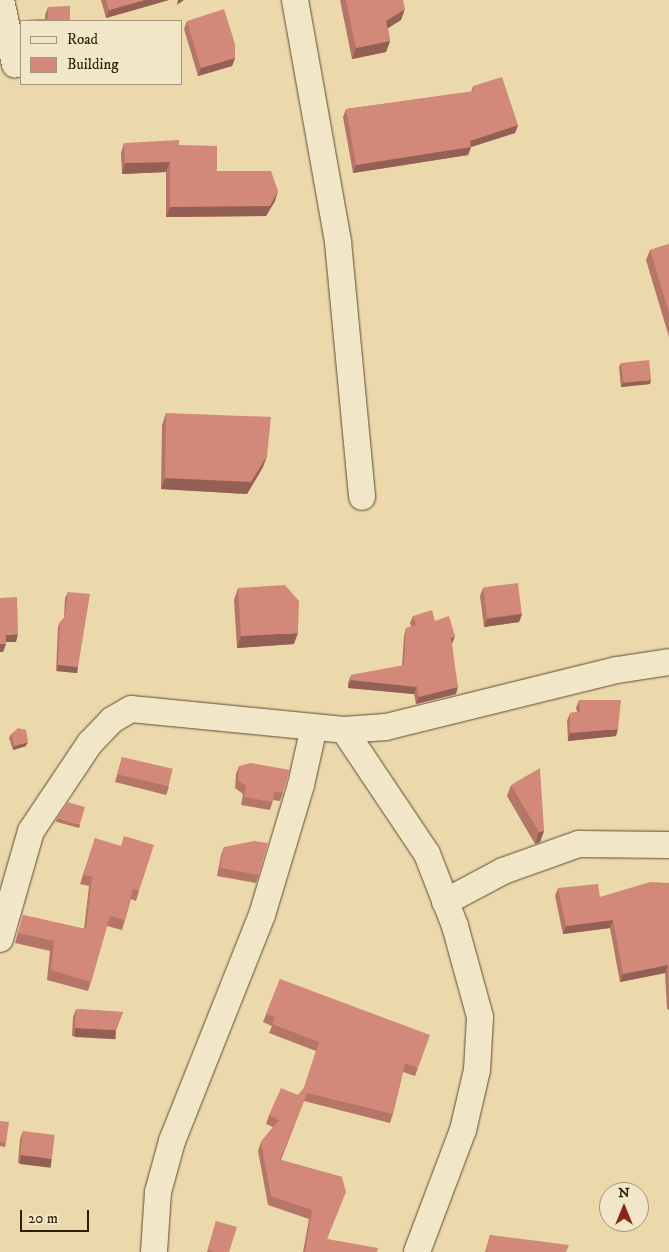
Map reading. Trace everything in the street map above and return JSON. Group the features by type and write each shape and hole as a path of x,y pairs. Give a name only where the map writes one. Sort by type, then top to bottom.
{"street":[{"path":"1,0 15,65"},
{"path":"295,0 338,242 362,497"},
{"path":"0,939 31,831 59,785 112,720 141,708 344,730 386,727 617,670 669,662"},
{"path":"154,1252 158,1192 172,1141 262,915 301,785 314,727"},
{"path":"344,730 426,854 446,902 480,1017 477,1070 463,1130 417,1252"},
{"path":"446,902 503,871 579,844 669,845"}],"building":[{"path":"106,0 145,0 109,10"},
{"path":"346,0 403,0 405,9 386,21 390,41 356,48"},
{"path":"70,6 70,20 25,20 48,19 48,7"},
{"path":"224,9 235,44 235,58 201,68 187,21"},
{"path":"502,77 518,125 470,141 471,147 356,165 346,109 474,91 473,86"},
{"path":"179,140 179,145 217,146 217,171 271,171 278,191 270,206 170,207 170,162 125,163 124,143"},
{"path":"669,244 669,313 650,250"},
{"path":"649,360 651,380 623,383 621,363"},
{"path":"166,413 271,417 267,456 251,482 165,478"},
{"path":"518,583 522,614 487,618 483,587"},
{"path":"285,585 299,601 298,633 241,636 238,588"},
{"path":"68,592 90,594 78,667 58,665 60,622 65,617"},
{"path":"17,597 18,634 6,635 6,644 0,644 0,598"},
{"path":"432,610 435,621 449,616 455,636 451,638 458,687 419,697 417,687 351,680 351,675 404,665 406,628 416,625 413,616"},
{"path":"579,700 621,700 618,729 570,733 570,713 580,712"},
{"path":"18,728 26,730 28,742 15,746 11,734"},
{"path":"122,757 173,769 169,786 118,775"},
{"path":"251,763 290,770 283,793 274,792 273,802 244,797 246,786 238,780 239,766"},
{"path":"540,768 544,831 539,832 511,785"},
{"path":"67,802 85,807 80,824 57,818"},
{"path":"124,836 154,845 139,891 133,889 125,920 110,916 91,982 51,970 54,941 18,933 23,915 86,929 92,877 84,875 95,838 121,846"},
{"path":"254,841 268,843 259,875 220,868 224,847"},
{"path":"650,882 669,883 669,991 668,965 623,974 613,920 566,926 558,888 598,884 600,897"},
{"path":"280,979 430,1035 418,1068 405,1063 393,1114 307,1093 280,1160 342,1177 346,1192 327,1239 378,1248 377,1252 305,1252 312,1210 271,1196 261,1142 279,1120 269,1115 281,1088 298,1095 304,1088 319,1042 272,1024 275,1017 266,1014"},
{"path":"76,1009 123,1012 116,1030 75,1028"},
{"path":"0,1121 9,1122 6,1143 0,1142"},
{"path":"23,1131 55,1135 52,1159 20,1155"},
{"path":"216,1221 237,1227 229,1252 208,1250"},
{"path":"490,1235 569,1245 566,1252 486,1252"}]}
